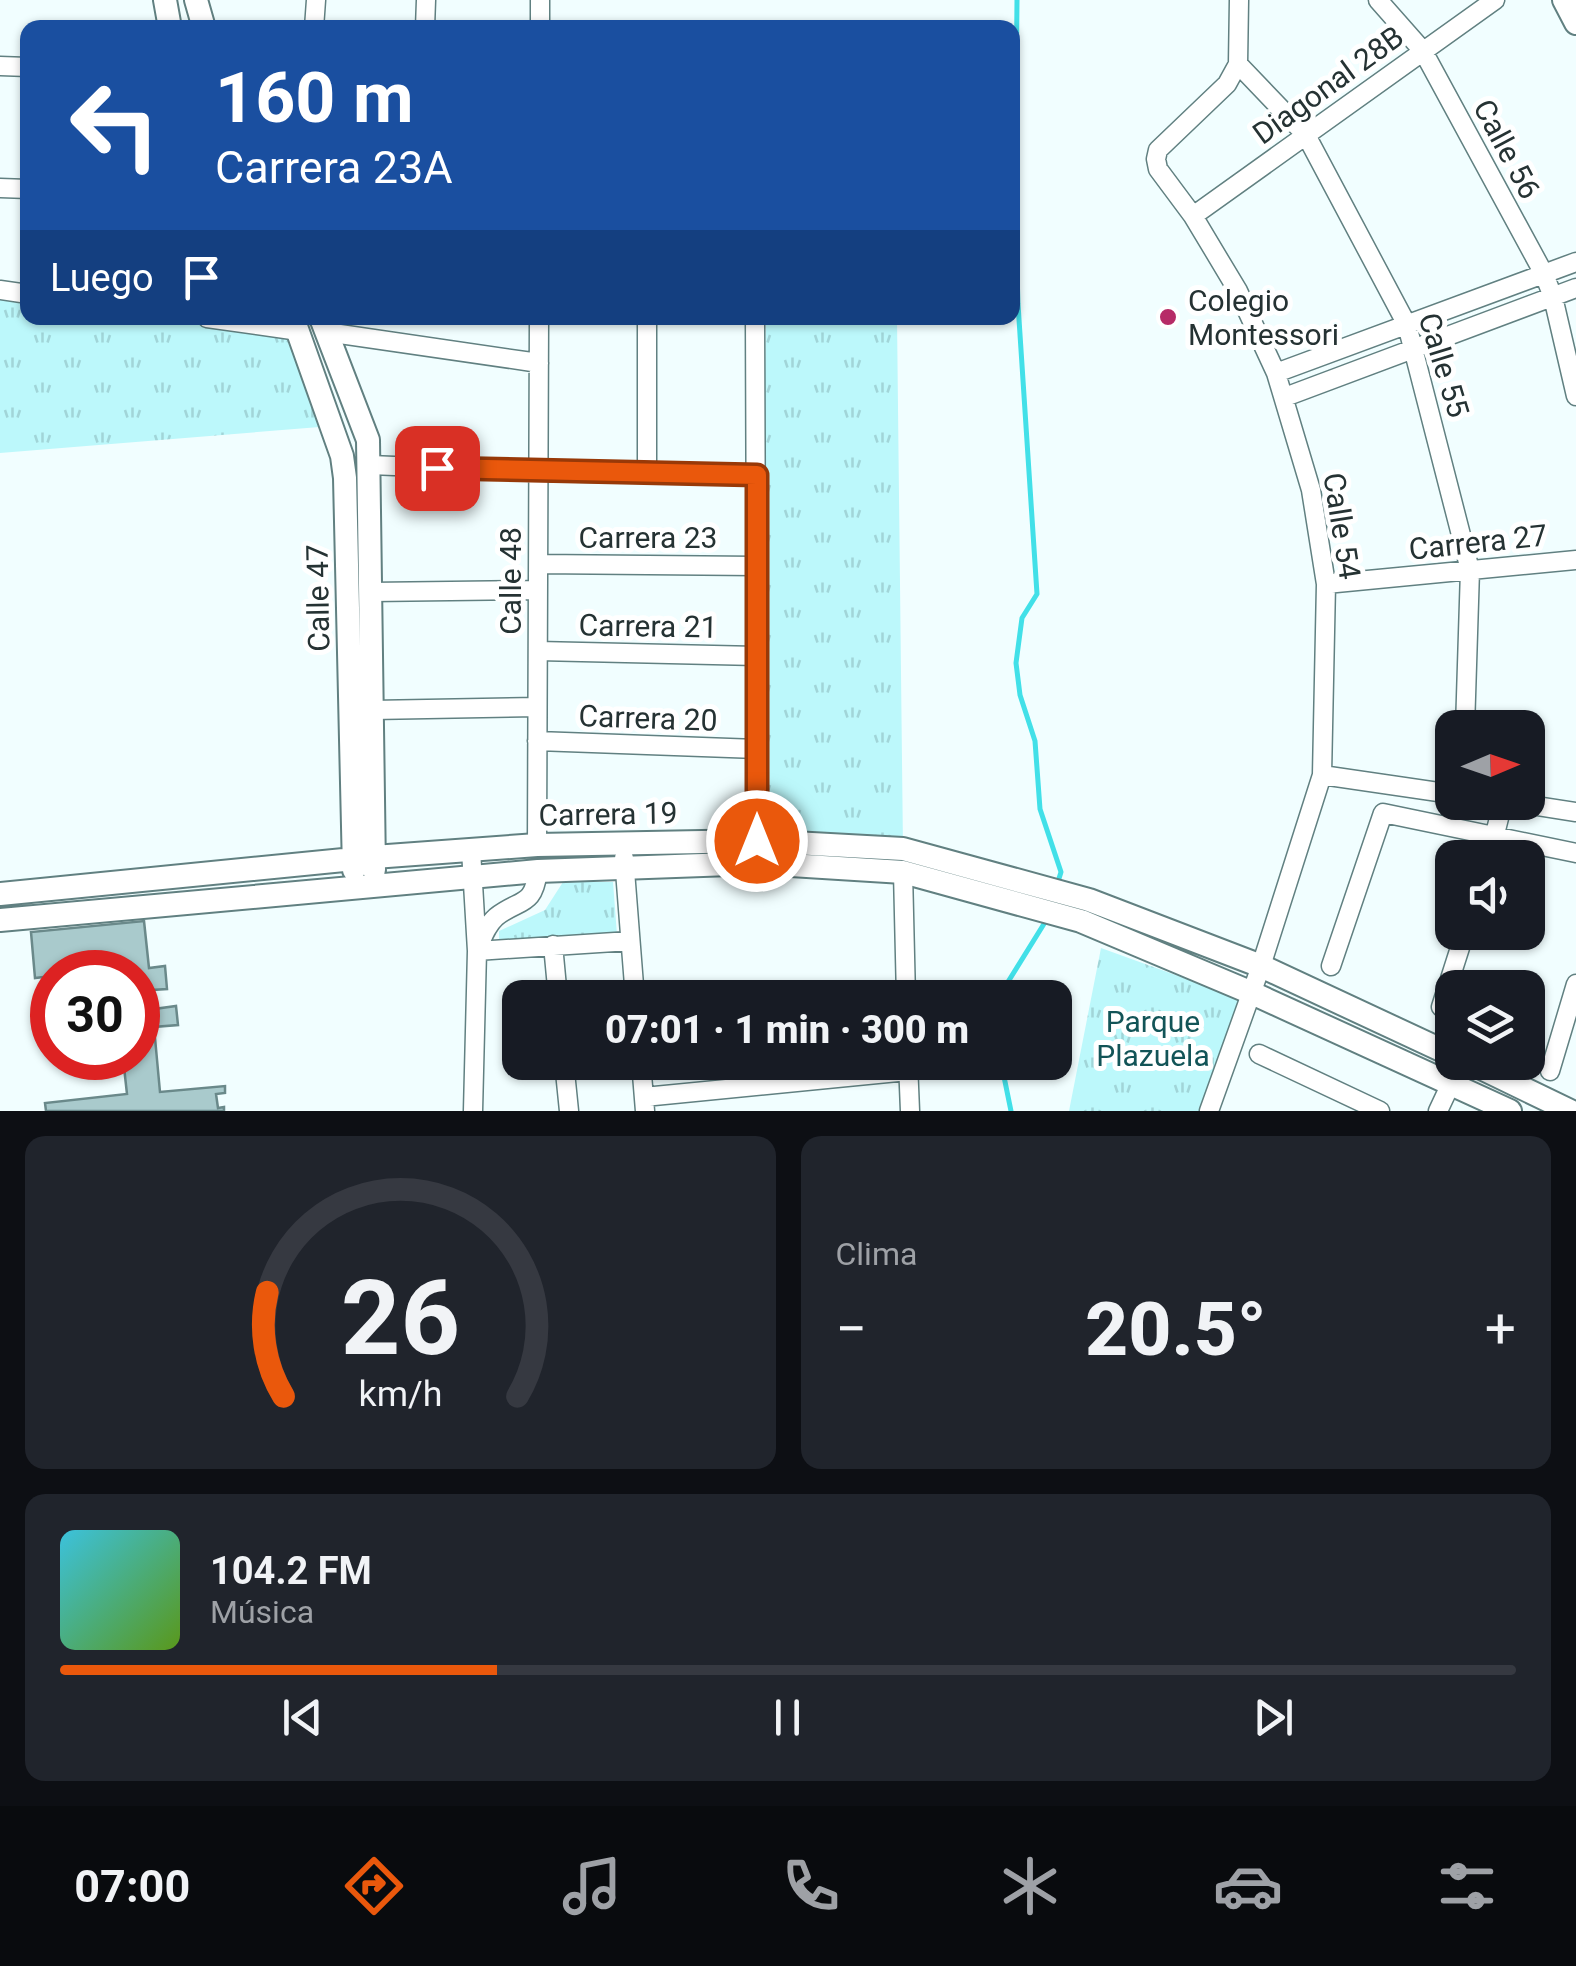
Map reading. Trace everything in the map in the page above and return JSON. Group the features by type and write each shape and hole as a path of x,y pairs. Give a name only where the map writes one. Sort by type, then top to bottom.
{"street":[{"path":"1238,64 1239,0"},
{"name":"Calle 56","path":"1378,0 1423,51 1544,274 1553,296 1576,396"},
{"name":"Diagonal 28B","path":"1193,216 1495,0"},
{"path":"1564,0 1576,23"},
{"name":"Calle 55","path":"1238,64 1306,135 1407,324 1470,570 1465,710"},
{"name":"Calle 54","path":"1208,1111 1252,993 1322,775 1326,584 1311,490 1285,397 1238,291 1193,216 1158,169 1156,160 1158,150 1227,84 1238,64"},
{"path":"1276,374 1576,262"},
{"path":"1285,397 1576,288"},
{"name":"Calle 47","path":"296,325 342,456 364,605 372,710 364,858"},
{"path":"324,325 539,363"},
{"name":"Calle 47","path":"324,325 360,416 370,464 364,605 364,884"},
{"name":"Calle 48","path":"537,845 539,325"},
{"path":"646,473 647,325"},
{"path":"755,325 757,841"},
{"path":"370,464 538,472 757,475"},
{"name":"Carrera 27","path":"1326,584 1576,560"},
{"name":"Carrera 23","path":"538,564 757,566"},
{"path":"364,605 538,590"},
{"name":"Carrera 21","path":"538,652 757,656"},
{"name":"Carrera 20","path":"372,710 538,707"},
{"name":"Carrera 20","path":"538,741 757,749"},
{"path":"1322,775 1435,792"},
{"path":"1545,807 1576,812"},
{"path":"1331,966 1381,814 1576,853"},
{"path":"1495,840 1499,820"},
{"name":"Carrera 19","path":"0,894 537,845 757,841 903,848 1025,893 1261,966 1435,1046"},
{"path":"624,843 633,980"},
{"path":"471,850 477,952 474,1111"},
{"name":"Carrera 19","path":"0,920 364,884 538,871 758,863 902,872 1025,893"},
{"path":"477,952 485,930 496,918 529,900 536,890 538,871"},
{"path":"902,872 905,980"},
{"name":"Carrera 19","path":"1085,911 1252,993 1510,1111"},
{"path":"477,952 630,942"},
{"path":"553,946 556,980"},
{"path":"1550,1071 1576,984"},
{"path":"1259,1054 1380,1111"},
{"path":"474,1057 484,1111"},
{"path":"566,1080 569,1111"},
{"path":"645,1104 816,1080"},
{"path":"909,1080 910,1111"},
{"path":"1438,1111 1453,1080"},
{"path":"1506,1080 1570,1111"}],"green space":[{"path":"0,292 20,295 20,325 251,325 299,331 332,426 0,453"},
{"path":"766,325 897,325 903,849 757,841"},
{"path":"563,882 613,882 617,935 499,940 499,931 545,910"},
{"name":"Parque Plazuela","path":"1101,948 1239,998 1199,1111 1069,1111"}],"building":[{"path":"144,921 147,950 33,950 31,932"},
{"path":"165,966 167,989 160,989 160,967"},
{"path":"176,1006 178,1025 160,1026 160,1008"},
{"path":"125,1080 159,1080 160,1092 225,1086 225,1093 216,1094 218,1108 224,1107 224,1111 46,1111 45,1103 127,1094"}],"waterway":[{"path":"1017,0 1017,20"},
{"path":"1019,325 1037,594 1022,618 1016,663 1020,695 1035,741 1040,809 1061,872 1057,885"},
{"path":"1009,980 1047,919"},
{"path":"1005,1080 1011,1111"}],"place":[{"name":"Colegio Montessori","path":"1168,317"}],"route":[{"path":"437,468 757,475 757,841"}]}
